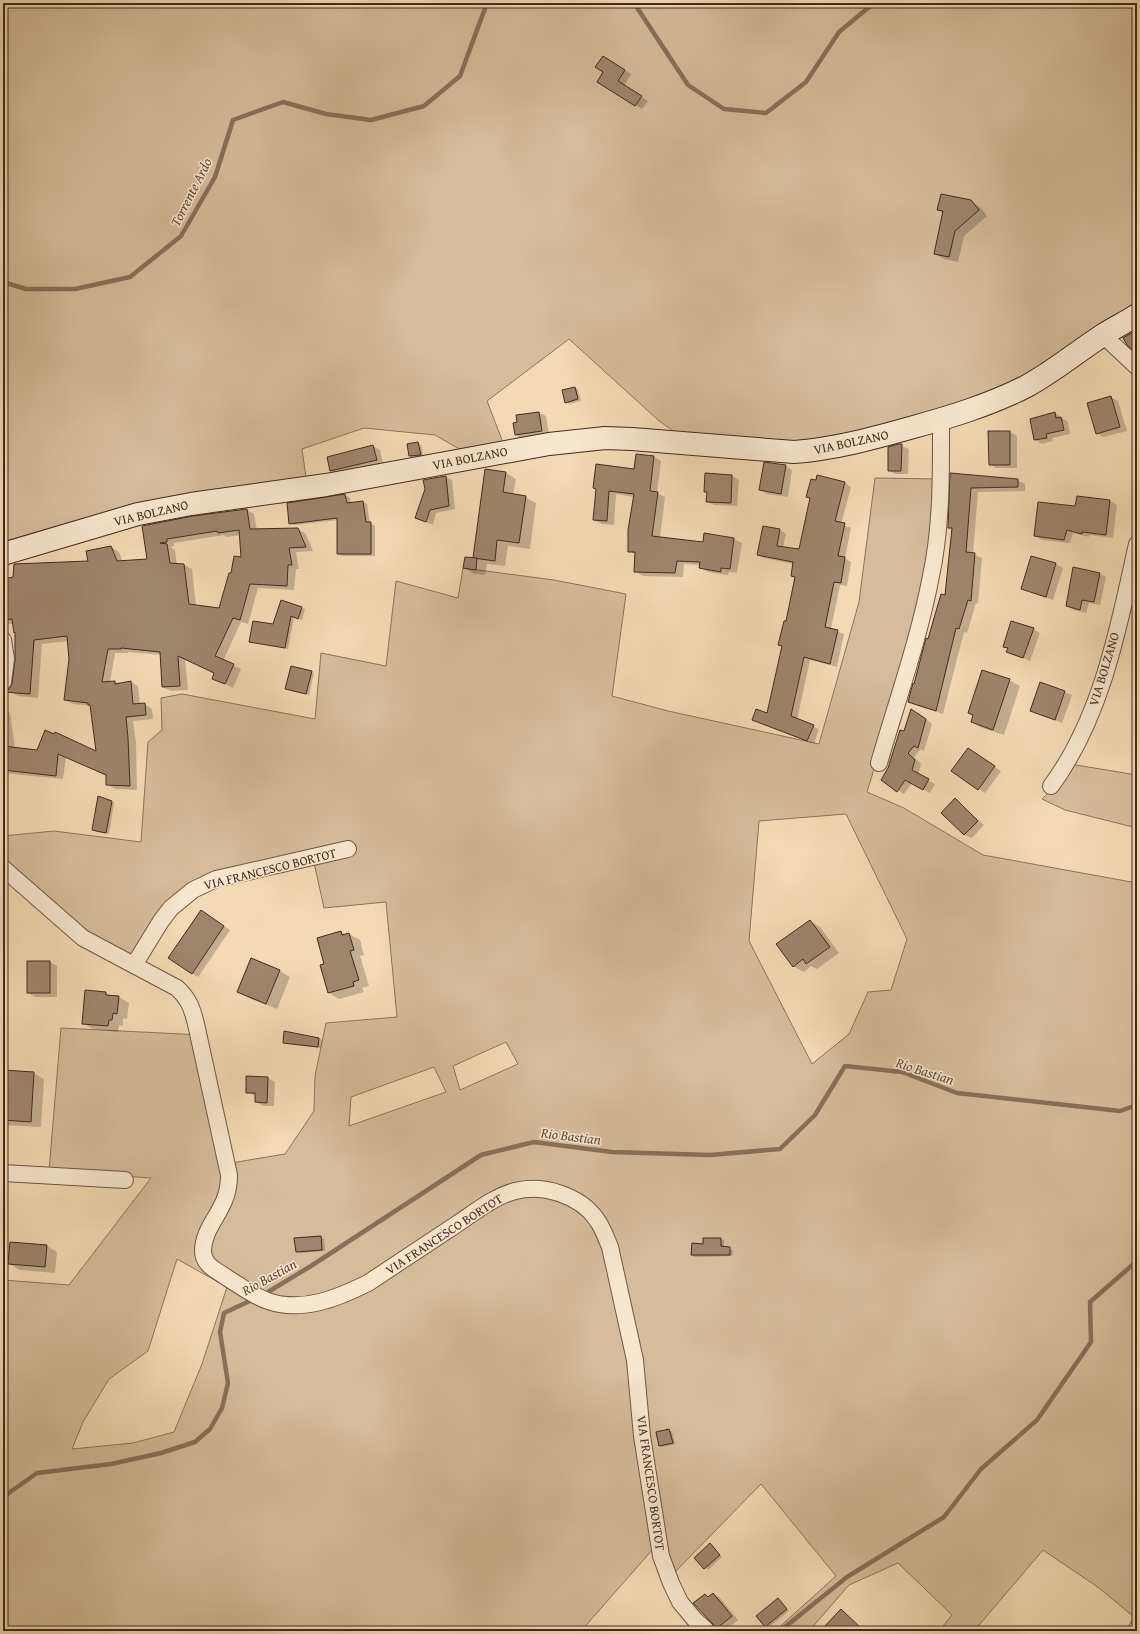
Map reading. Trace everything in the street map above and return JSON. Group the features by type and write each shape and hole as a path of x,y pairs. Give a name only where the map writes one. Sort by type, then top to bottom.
{"street":[{"name":"VIA BOLZANO","path":"3,554 138,514 191,504 326,485 549,444 604,438 640,439 770,451 812,451 850,445 942,419 990,403 1046,375 1103,334 1137,315"},
{"path":"1103,334 1137,367"},
{"path":"879,763 920,626 932,576 940,494 942,419"},
{"name":"VIA BOLZANO","path":"1051,786 1062,771 1079,742 1099,693 1111,652 1137,544"},
{"path":"3,640 6,659 3,682"},
{"name":"VIA FRANCESCO BORTOT","path":"134,965 161,921 171,908 181,898 198,887 216,880 348,849"},
{"name":"VIA FRANCESCO BORTOT","path":"3,868 82,938 177,988 186,996 192,1008 229,1174 229,1187 224,1201 205,1236 203,1256 209,1266 246,1289 267,1301 281,1305 297,1306 312,1304 347,1294 368,1283 492,1201 515,1191 537,1190 559,1193 584,1207 596,1218 610,1247 633,1353 642,1436 661,1556 680,1602 695,1620 708,1631"},
{"path":"3,1173 125,1180"}],"shaded area":[{"path":"3,3 1137,3 1137,308 992,396 810,446 684,439 658,420 569,339 487,401 507,453 477,459 435,435 364,428 302,449 307,485 3,546"},
{"path":"875,478 938,479 935,532 909,656 867,792 904,808 983,855 1137,883 1137,1631 1126,1631 1134,1617 1099,1588 1043,1550 974,1631 939,1631 952,1615 898,1563 849,1585 809,1631 775,1631 836,1576 761,1484 673,1574 653,1549 581,1631 3,1631 3,1280 69,1285 151,1178 49,1171 61,1028 202,1035 231,1163 285,1154 314,1111 315,1076 326,1023 397,1017 386,902 324,908 311,849 261,863 202,876 138,967 3,873 3,836 54,831 141,842 148,742 162,730 161,698 182,694 315,719 321,653 386,666 396,581 458,598 463,568 554,580 626,594 612,696 668,711 819,744 859,602","holes":["846,814 907,939 891,990 868,992 849,1034 812,1064 749,941 759,821","506,1042 518,1064 460,1090 453,1066","434,1067 446,1092 349,1126 351,1097","177,1259 227,1287 202,1364 174,1432 133,1443 72,1449 83,1422 109,1379 148,1351"]},
{"path":"1070,764 1137,775 1137,828 1065,810 1042,799 1053,788"}],"building":[{"path":"603,56 625,70 618,81 642,96 635,106 597,82 603,72 595,67"},
{"path":"941,194 971,200 979,210 955,231 949,257 934,254 943,211 937,210"},
{"path":"1137,330 1137,354 1127,345 1123,338"},
{"path":"575,387 578,399 565,403 562,390"},
{"path":"1111,396 1120,427 1096,434 1087,403"},
{"path":"539,412 542,431 515,435 513,423 517,422 516,415"},
{"path":"1055,412 1056,418 1061,417 1064,430 1046,434 1047,438 1034,440 1030,419"},
{"path":"988,431 1010,431 1010,465 989,465"},
{"path":"418,442 421,455 409,456 407,444"},
{"path":"902,444 901,471 888,471 888,447"},
{"path":"373,445 377,460 330,471 327,457"},
{"path":"636,454 654,456 650,491 658,492 652,536 703,542 704,533 734,538 730,569 721,568 721,572 699,568 700,562 677,561 675,573 634,572 635,552 628,552 628,530 634,494 609,491 607,521 593,520 596,489 593,488 596,464 634,469"},
{"path":"764,462 786,465 781,494 759,490"},
{"path":"485,469 506,472 503,492 526,496 519,543 497,540 495,561 473,558"},
{"path":"705,473 732,475 731,503 706,502 707,492 704,492"},
{"path":"950,473 1018,479 1018,487 971,488 966,552 975,553 971,601 968,600 959,629 956,628 936,711 908,702 926,638 928,639 941,594 945,595 952,528 948,528"},
{"path":"817,475 845,482 835,521 845,523 838,556 845,557 841,583 834,582 825,627 838,630 830,664 804,657 791,716 814,725 807,741 752,720 756,709 767,713 782,646 778,645 784,621 786,621 795,577 791,576 793,562 757,555 763,526 780,529 777,546 799,549 810,498 806,497 811,479 816,480"},
{"path":"446,476 449,506 430,510 426,522 415,518 425,489 423,480"},
{"path":"345,494 347,503 363,501 366,522 371,522 371,554 337,554 337,518 289,524 287,503"},
{"path":"1077,496 1110,500 1106,535 1082,532 1082,534 1067,530 1064,540 1034,536 1038,502 1075,506"},
{"path":"247,509 250,529 298,528 306,547 289,548 292,565 288,565 287,586 250,584 240,620 233,618 215,656 234,664 225,684 212,679 214,673 178,656 180,686 162,687 160,652 121,648 108,649 102,682 115,681 115,684 131,681 133,704 145,703 146,715 126,717 130,786 106,785 106,775 58,754 56,776 3,770 3,746 37,750 45,730 54,734 55,732 96,751 90,705 88,705 88,703 64,700 69,659 67,636 34,640 30,694 3,692 10,688 12,684 15,660 15,632 14,633 12,619 3,620 3,579 13,577 14,564 88,561 86,551 111,546 117,561 147,559 142,526 193,516","holes":["239,530 241,557 234,556 231,573 229,573 219,608 189,604 184,564 170,563 167,544 160,543 167,542 167,539 217,531 218,533"]},
{"path":"1031,556 1056,563 1046,597 1021,589"},
{"path":"465,557 477,558 476,570 463,568"},
{"path":"1073,567 1100,573 1094,602 1082,600 1080,610 1066,606"},
{"path":"281,600 302,607 298,619 291,616 285,648 249,642 253,621 273,624"},
{"path":"1011,621 1034,628 1023,658 1006,652 1008,648 1003,647"},
{"path":"291,666 312,671 306,694 285,689"},
{"path":"982,670 1010,679 993,730 971,722 973,715 968,713"},
{"path":"1040,682 1065,691 1055,720 1030,711"},
{"path":"911,709 926,719 918,748 914,746 908,753 915,760 912,770 929,779 923,790 905,780 897,792 881,780 888,768 900,730 904,731"},
{"path":"968,748 995,766 978,790 951,771"},
{"path":"98,796 112,801 106,833 92,830"},
{"path":"955,798 978,821 964,835 941,813"},
{"path":"201,910 224,926 192,974 168,958"},
{"path":"810,920 830,947 806,964 803,959 793,967 776,944"},
{"path":"341,931 342,935 349,933 354,950 350,951 359,980 353,982 354,986 328,993 320,965 324,964 317,938"},
{"path":"251,958 280,970 266,1004 237,992"},
{"path":"27,961 50,961 50,993 27,993"},
{"path":"85,990 106,992 106,995 119,996 117,1014 113,1013 112,1020 109,1020 108,1026 82,1024"},
{"path":"284,1031 319,1038 318,1047 283,1043"},
{"path":"3,1070 34,1072 31,1122 3,1120"},
{"path":"246,1076 268,1077 267,1103 255,1102 255,1093 246,1093"},
{"path":"321,1236 322,1250 296,1252 294,1238"},
{"path":"703,1238 721,1238 721,1246 730,1247 730,1255 691,1255 692,1243 703,1244"},
{"path":"10,1242 47,1245 45,1267 8,1264"},
{"path":"669,1429 673,1443 659,1446 656,1432"},
{"path":"710,1543 720,1555 704,1569 694,1558"},
{"path":"713,1593 732,1616 716,1629 693,1603 705,1594 708,1597"},
{"path":"778,1598 787,1609 765,1627 756,1616"},
{"path":"841,1609 864,1631 820,1631"}],"waterway":[{"name":"Torrente Ardo","path":"3,282 26,289 75,289 130,277 181,236 215,177 233,120 283,102 326,114 371,120 424,106 460,76 487,3"},
{"name":"Torrente Ardo","path":"634,3 688,85 724,109 766,113 806,82 839,32 874,3"},
{"name":"Rio Bastian","path":"263,1295 311,1266 481,1155 534,1142 612,1152 710,1155 780,1149 815,1115 845,1066 902,1072 957,1093 1120,1111 1137,1105"},
{"path":"780,1631 847,1577 944,1517 981,1469 1037,1420 1091,1342 1090,1302 1137,1261"},
{"name":"Rio Bastian","path":"3,1497 37,1473 111,1464 161,1453 195,1442 210,1429 222,1408 228,1383 220,1332 224,1313 254,1299"}]}
